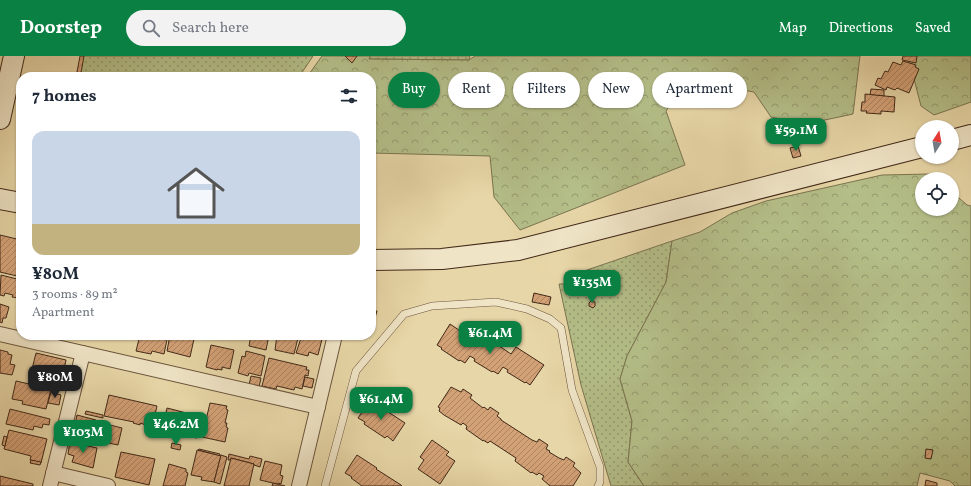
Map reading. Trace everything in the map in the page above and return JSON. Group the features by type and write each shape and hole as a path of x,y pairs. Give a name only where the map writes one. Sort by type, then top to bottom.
{"street":[{"path":"0,119 14,56"},
{"path":"959,138 971,135"},
{"path":"376,260 442,259 518,250 915,149"},
{"path":"0,199 16,202"},
{"path":"0,334 16,338"},
{"path":"26,340 318,407"},
{"path":"299,486 334,340"},
{"path":"83,353 52,480 108,486"}],"lane":[{"path":"325,486 356,372 404,314 432,306 496,302 527,309 550,319 561,328 572,390 600,467 600,482 598,486"}],"green space":[{"path":"82,56 313,56 302,72 78,72"},
{"path":"322,56 370,56 369,59 469,60 475,56 860,56 853,114 806,124 771,117 754,92 747,91 747,72 652,72 652,108 668,108 666,111 685,165 520,230 494,197 490,156 376,153 376,72 311,72"},
{"path":"370,56 470,56 469,60 369,59"},
{"path":"908,56 971,56 971,102 934,115 921,106"},
{"path":"915,174 915,216 959,216 959,198 967,205 971,206 971,486 955,486 950,481 920,473 917,486 644,486 628,462 632,421 620,379 627,356 666,282 672,241 700,232 732,213 766,201 882,175"},
{"path":"672,241 666,282 627,356 620,379 632,421 628,462 644,486 611,486 581,385 559,284 587,284 584,271"}],"building":[{"path":"80,56 84,56 81,72 77,72"},
{"path":"345,56 357,56 352,63"},
{"path":"903,56 917,56 916,63 902,60"},
{"path":"903,61 916,65 915,67 919,69 909,93 897,88 895,90 887,87 886,90 875,85 878,78 881,79 885,71 888,72 893,62 901,65"},
{"path":"871,89 884,90 884,96 870,95"},
{"path":"865,94 895,97 894,112 881,111 881,114 866,113 867,111 861,111 862,102 865,102"},
{"path":"798,146 801,156 793,158 790,148"},
{"path":"0,235 16,239 16,276 0,272"},
{"path":"1,275 16,279 16,298 12,297 13,295 5,293 4,296 0,295"},
{"path":"534,293 551,297 549,305 532,302"},
{"path":"591,301 595,302 595,306 593,308 589,306"},
{"path":"0,304 9,307 6,318 3,318 2,323 0,322"},
{"path":"450,324 478,343 483,335 511,354 516,347 544,365 530,385 507,372 508,370 503,367 498,374 474,361 475,359 470,356 465,363 460,360 459,361 437,345"},
{"path":"139,340 167,340 164,354 152,351 151,354 136,351"},
{"path":"169,340 194,340 190,357 167,351"},
{"path":"250,340 268,340 266,350 249,346"},
{"path":"276,340 298,340 294,354 275,350"},
{"path":"300,340 322,340 318,355 309,352 308,356 296,353"},
{"path":"211,345 234,350 230,369 222,367 222,370 217,370 206,367"},
{"path":"0,350 8,352 8,354 12,355 10,364 15,365 12,375 0,373"},
{"path":"246,351 265,356 261,376 249,373 248,376 238,373 242,356 245,357"},
{"path":"36,353 66,360 62,378 39,374 40,371 32,369"},
{"path":"269,358 307,367 306,370 309,370 308,376 305,375 302,389 295,387 294,390 277,386 276,389 262,386"},
{"path":"251,376 261,378 259,387 249,385"},
{"path":"305,377 314,379 312,388 303,386"},
{"path":"16,381 51,389 46,409 22,404 23,401 12,399"},
{"path":"451,387 461,392 463,389 472,395 470,398 483,408 484,407 488,410 490,407 499,413 497,416 501,420 532,440 537,442 539,439 548,445 546,449 550,451 549,452 564,460 566,457 575,463 573,466 581,473 573,486 550,486 542,479 544,476 539,473 537,475 532,472 531,473 515,461 516,458 490,441 488,443 483,441 466,429 467,426 463,423 461,425 439,411 440,408 438,407"},
{"path":"51,392 61,395 59,405 48,403"},
{"path":"109,395 157,406 152,427 140,423 140,425 133,423 134,422 104,416"},
{"path":"370,400 405,423 393,441 387,436 385,438 364,424 365,422 358,418"},
{"path":"210,403 227,406 226,409 228,410 225,423 227,423 226,427 228,428 225,442 202,437"},
{"path":"167,408 202,417 197,438 191,437 191,435 179,434 180,432 162,429"},
{"path":"10,409 50,419 49,425 43,424 42,428 34,426 33,430 6,424"},
{"path":"86,411 103,415 103,418 85,414"},
{"path":"77,415 96,420 91,444 77,441 79,435 73,433"},
{"path":"98,422 122,428 118,445 94,440"},
{"path":"9,430 47,439 41,463 30,460 31,456 4,449"},
{"path":"4,436 7,437 5,446 2,445"},
{"path":"432,440 449,452 446,455 455,461 440,484 418,469 424,460 420,457"},
{"path":"70,442 97,448 93,468 72,462 74,456 68,454"},
{"path":"172,443 181,445 180,450 171,448"},
{"path":"926,449 933,450 931,459 925,458"},
{"path":"197,450 221,456 214,482 201,480 202,477 191,475"},
{"path":"198,450 220,454 220,456"},
{"path":"121,452 155,459 149,485 115,477"},
{"path":"229,454 249,459 250,456 262,459 260,467 231,458 228,460"},
{"path":"221,455 227,457 220,484 214,482"},
{"path":"357,455 402,486 362,486 345,473"},
{"path":"231,458 254,464 249,486 224,486"},
{"path":"31,460 41,462 40,465 30,463"},
{"path":"265,461 282,465 280,475 283,476 281,484 260,480"},
{"path":"169,464 186,469 186,472 188,473 185,486 163,486"},
{"path":"0,476 33,484 33,486 0,486"},
{"path":"926,480 937,483 937,486 925,486"},
{"path":"273,483 285,486 272,486"}]}
